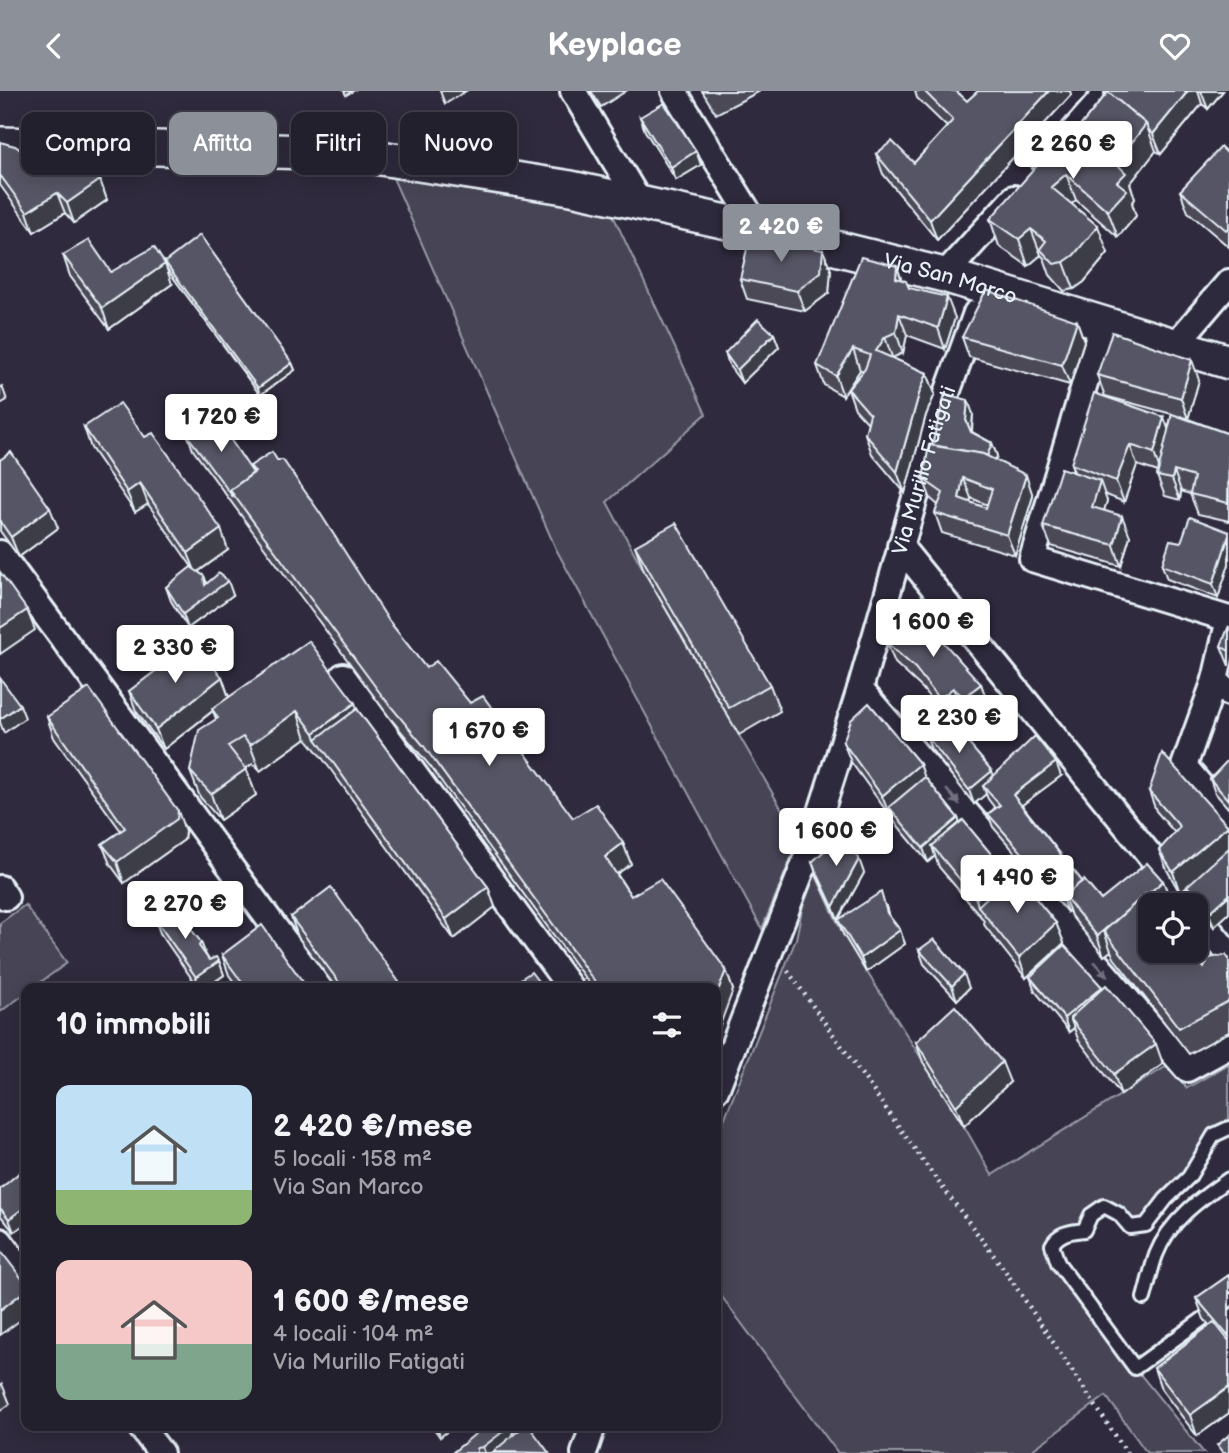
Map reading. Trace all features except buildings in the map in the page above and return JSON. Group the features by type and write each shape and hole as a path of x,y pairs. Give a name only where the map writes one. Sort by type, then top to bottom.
{"main road":[{"name":"Via San Marco","path":"5,136 349,153 571,188 759,229 944,275 1229,362"}],"street":[{"path":"573,91 640,203"},
{"path":"674,91 759,229"},
{"path":"944,275 1109,91"},
{"path":"1176,344 1229,282"},
{"name":"Via Murillo Fatigati","path":"721,1077 805,862 860,689 939,418 985,289"},
{"path":"1103,323 1032,559 1229,618 1222,687 1184,766 1229,819"},
{"path":"900,546 1180,893"},
{"path":"0,553 316,983"},
{"path":"343,676 567,983"},
{"path":"860,689 1187,1069 1229,1046"},
{"path":"1208,928 1229,954"},
{"path":"0,1241 21,1269"},
{"path":"145,1431 161,1453"},
{"path":"584,1453 591,1431"}],"lane":[{"path":"1229,1128 1214,1135 1189,1177 1166,1199 1146,1225 1130,1227 1119,1214 1104,1206 1091,1215 1084,1230 1056,1237 1052,1245 1058,1263 1135,1368 1229,1300"},
{"path":"1144,1298 1157,1254 1169,1231 1187,1211 1229,1179"}],"path":[{"path":"771,948 1004,1269 1127,1453"}],"shaded area":[{"path":"393,178 503,191 612,213 706,414 607,502 645,573 799,839 762,929 556,549"},
{"path":"811,865 843,934 992,1175 1167,1066 1187,1088 1229,1064 1229,1128 1214,1135 1146,1225 1130,1227 1104,1206 1084,1230 1052,1245 1135,1368 1204,1453 1147,1453 1106,1396 1028,1453 838,1453 721,1296 721,1127 796,939"},
{"path":"25,905 67,963 39,983 21,983 21,997 0,1012 0,923"}]}
